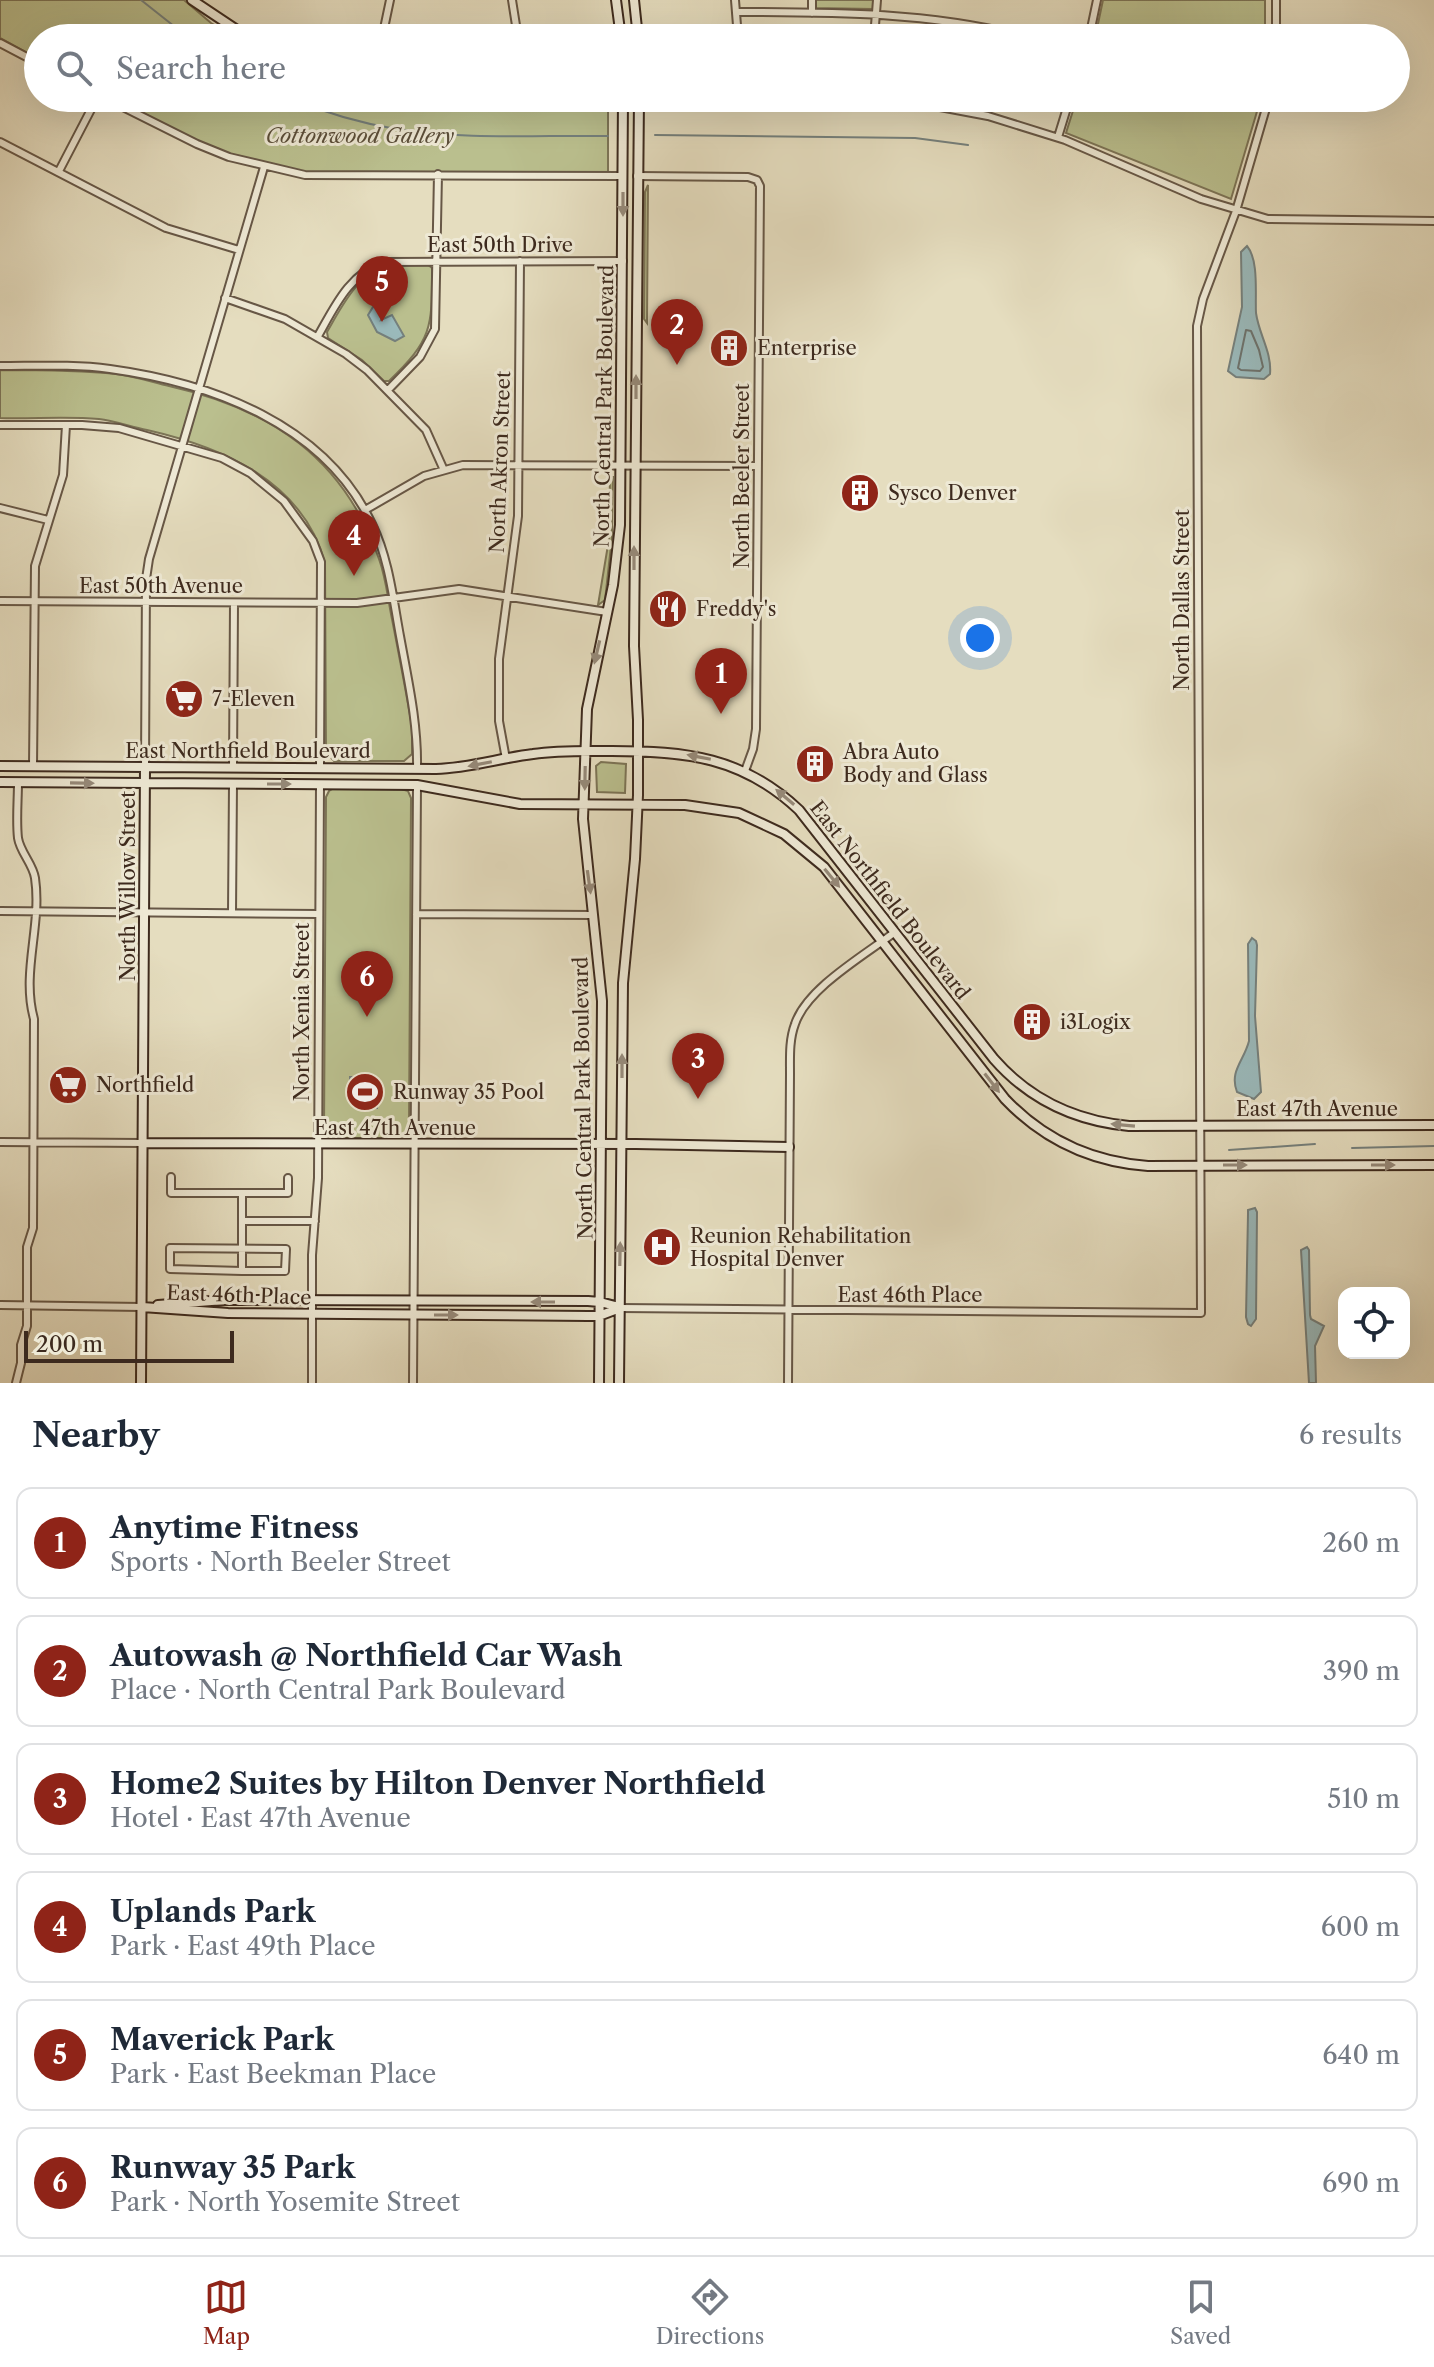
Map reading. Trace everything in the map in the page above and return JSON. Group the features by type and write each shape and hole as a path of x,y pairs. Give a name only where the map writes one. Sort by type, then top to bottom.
{"main road":[{"path":"192,0 228,24"},
{"path":"616,0 619,24"},
{"path":"634,0 637,24"},
{"name":"North Central Park Boulevard","path":"599,1383 602,1001 584,843 585,751 589,694 620,537 623,112"},
{"name":"North Central Park Boulevard","path":"619,1383 623,974 635,859 638,751 634,646 639,112"},
{"name":"East Northfield Boulevard","path":"0,766 417,769 455,768 535,753 638,751 702,756 745,771 773,787 799,810 994,1059 1034,1095 1071,1113 1104,1123 1201,1126"},
{"name":"North Willow Street","path":"141,1383 145,767"},
{"name":"East Northfield Boulevard","path":"0,782 417,785 511,803 721,808 748,816 802,846 824,867 1005,1099 1034,1127 1068,1147 1112,1161 1138,1165 1201,1165"},
{"name":"East 47th Avenue","path":"1201,1126 1434,1125"},
{"name":"East 47th Avenue","path":"143,1143 789,1147"},
{"path":"1201,1165 1434,1165"},
{"name":"East 46th Place","path":"142,1307 225,1300 312,1300 600,1302 620,1308"},
{"name":"East 46th Place","path":"142,1307 185,1312 599,1316 620,1308"}],"street":[{"path":"385,24 390,0"},
{"path":"512,0 516,24"},
{"path":"735,0 737,24"},
{"path":"812,0 812,13"},
{"path":"875,24 877,0"},
{"path":"1092,24 1097,0"},
{"path":"1276,0 1276,24"},
{"path":"736,12 876,14 963,24"},
{"path":"0,43 24,56"},
{"path":"59,171 90,112"},
{"path":"133,112 197,144 264,167 305,175 623,176"},
{"path":"969,112 1058,137 1193,196 1236,211 1279,221 1434,221"},
{"path":"1058,137 1066,112"},
{"name":"North Dallas Street","path":"1201,1126 1197,336 1203,299 1236,211 1265,112"},
{"path":"0,142 166,228 239,250"},
{"name":"North Willow Street","path":"145,767 149,559 264,167"},
{"path":"388,390 420,357 432,337 437,314 438,174"},
{"name":"North Beeler Street","path":"637,176 748,177 757,180 760,189 756,729 745,771"},
{"name":"East 50th Drive","path":"318,336 342,294 363,272 394,260 623,261"},
{"name":"North Akron Street","path":"506,759 499,721 499,659 518,516 520,261"},
{"path":"225,298 285,319 346,354 388,390 426,430 443,468"},
{"path":"0,366 108,368 198,390 241,403 266,415 315,450 365,510 381,548 416,723 417,769"},
{"path":"0,425 119,428 183,445 222,458 250,473 292,510 320,555 320,768"},
{"path":"33,766 36,560 64,468 66,425"},
{"path":"365,510 408,484 443,468 485,464 758,466"},
{"path":"0,508 48,520"},
{"name":"East 50th Avenue","path":"0,601 357,603 459,589 607,612"},
{"path":"233,767 234,603"},
{"path":"16,1383 27,1326 27,1247 33,1228 34,1019 28,997 28,972 34,950 35,911 35,876 18,841 18,782"},
{"path":"232,913 233,784"},
{"name":"North Xenia Street","path":"312,1383 318,1144 320,784"},
{"path":"413,1383 417,785"},
{"path":"0,911 319,914"},
{"path":"416,914 593,915"},
{"path":"788,1383 790,1052 796,1022 813,995 895,932"},
{"path":"1201,1126 1201,1165"},
{"name":"East 47th Avenue","path":"0,1142 143,1143"},
{"name":"East 46th Place","path":"620,1308 1201,1313 1201,1165"},
{"path":"171,1177 171,1193 288,1193 288,1178"},
{"path":"242,1193 242,1271"},
{"path":"242,1221 315,1221"},
{"path":"170,1248 286,1249 285,1271 242,1271 170,1269 170,1248"},
{"path":"0,1305 142,1307"}],"green space":[{"path":"0,0 184,0 213,24 24,24 24,51 0,38"},
{"path":"813,0 874,0 873,9 813,8"},
{"path":"1103,0 1265,0 1265,24 1098,24"},
{"name":"Cottonwood Gallery","path":"140,112 608,112 608,173 304,173 234,156"},
{"path":"1073,112 1257,112 1231,199 1066,133"},
{"path":"648,185 647,323 644,319 645,192"},
{"path":"399,264 427,264 432,268 430,319 414,354 389,381 384,381 362,360 328,338 327,332 347,298 363,280 373,272"},
{"path":"0,370 116,374 206,396 271,424 299,443 324,466 346,493 364,524 381,566 412,727 412,754 404,761 334,761 326,752 325,563 314,534 279,489 230,458 175,437 99,419 0,418"},
{"path":"610,477 613,477 612,537 605,600 598,605 609,539"},
{"path":"601,762 626,764 625,793 597,792 596,766"},
{"path":"334,788 401,789 408,791 411,798 409,1133 402,1138 331,1138 324,1131 326,797"}],"water":[{"path":"1247,246 1255,268 1256,313 1270,366 1270,374 1264,379 1236,377 1228,371 1242,307 1241,252"},
{"path":"373,307 385,308 381,320 392,315 404,336 395,341 377,332 368,315"},
{"path":"1252,938 1257,945 1255,1016 1261,1092 1254,1099 1237,1092 1235,1085 1238,1066 1249,1041 1248,944"},
{"name":"Runway 35 Pool","path":"350,1077 369,1077 369,1091 377,1091 377,1108 369,1108 368,1103 350,1103"},
{"path":"1255,1208 1256,1319 1251,1326 1246,1317 1248,1210"},
{"path":"1307,1247 1310,1315 1311,1319 1324,1326 1315,1346 1316,1383 1309,1383 1301,1250"}],"waterway":[{"path":"141,0 171,24"},
{"path":"328,112 396,129 422,132 475,136 608,136"},
{"path":"655,135 915,138 968,145"},
{"path":"1229,1150 1315,1144"},
{"path":"1352,1148 1434,1146"}],"place":[{"name":"Maverick Park","path":"382,322"},
{"name":"Enterprise","path":"729,348"},
{"name":"Autowash @ Northfield Car Wash","path":"677,365"},
{"name":"Sysco Denver","path":"860,493"},
{"name":"Uplands Park","path":"354,576"},
{"name":"Freddy's","path":"668,609"},
{"name":"7-Eleven","path":"184,699"},
{"name":"Anytime Fitness","path":"721,714"},
{"name":"Abra Auto Body and Glass","path":"815,764"},
{"name":"Runway 35 Park","path":"367,1017"},
{"name":"i3Logix","path":"1032,1022"},
{"name":"Northfield","path":"68,1085"},
{"name":"Runway 35 Pool","path":"365,1092"},
{"name":"Home2 Suites by Hilton Denver Northfield","path":"698,1099"},
{"name":"Reunion Rehabilitation Hospital Denver","path":"662,1247"}]}
